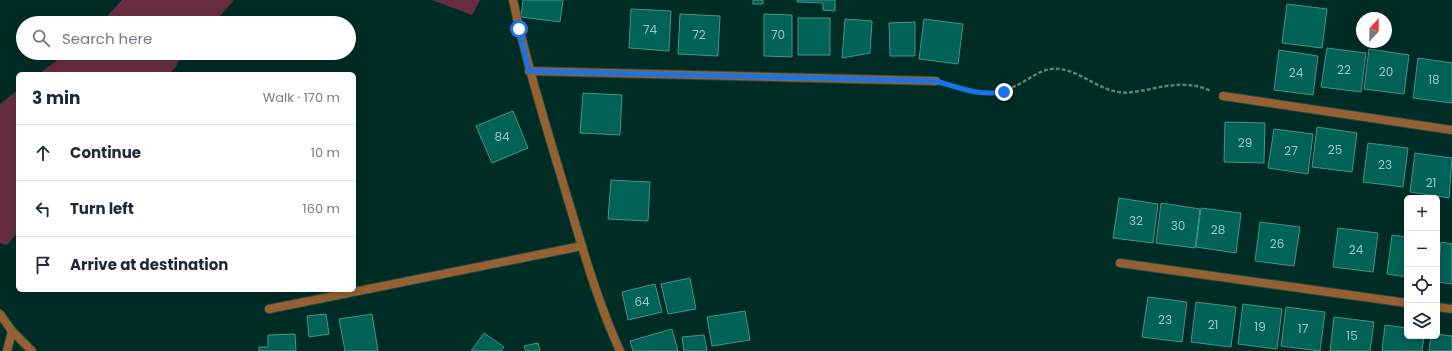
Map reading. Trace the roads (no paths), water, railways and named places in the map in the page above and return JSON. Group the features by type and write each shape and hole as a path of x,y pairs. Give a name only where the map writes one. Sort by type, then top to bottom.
{"street":[{"path":"513,0 529,71 582,246 611,331 620,351"},
{"path":"529,71 936,81"},
{"path":"1223,96 1452,130"},
{"path":"356,291 582,246"},
{"path":"1120,263 1404,303"},
{"path":"269,309 353,292"},
{"path":"1440,307 1452,309"},
{"path":"0,314 12,332 32,351"},
{"path":"6,351 12,332"}]}
